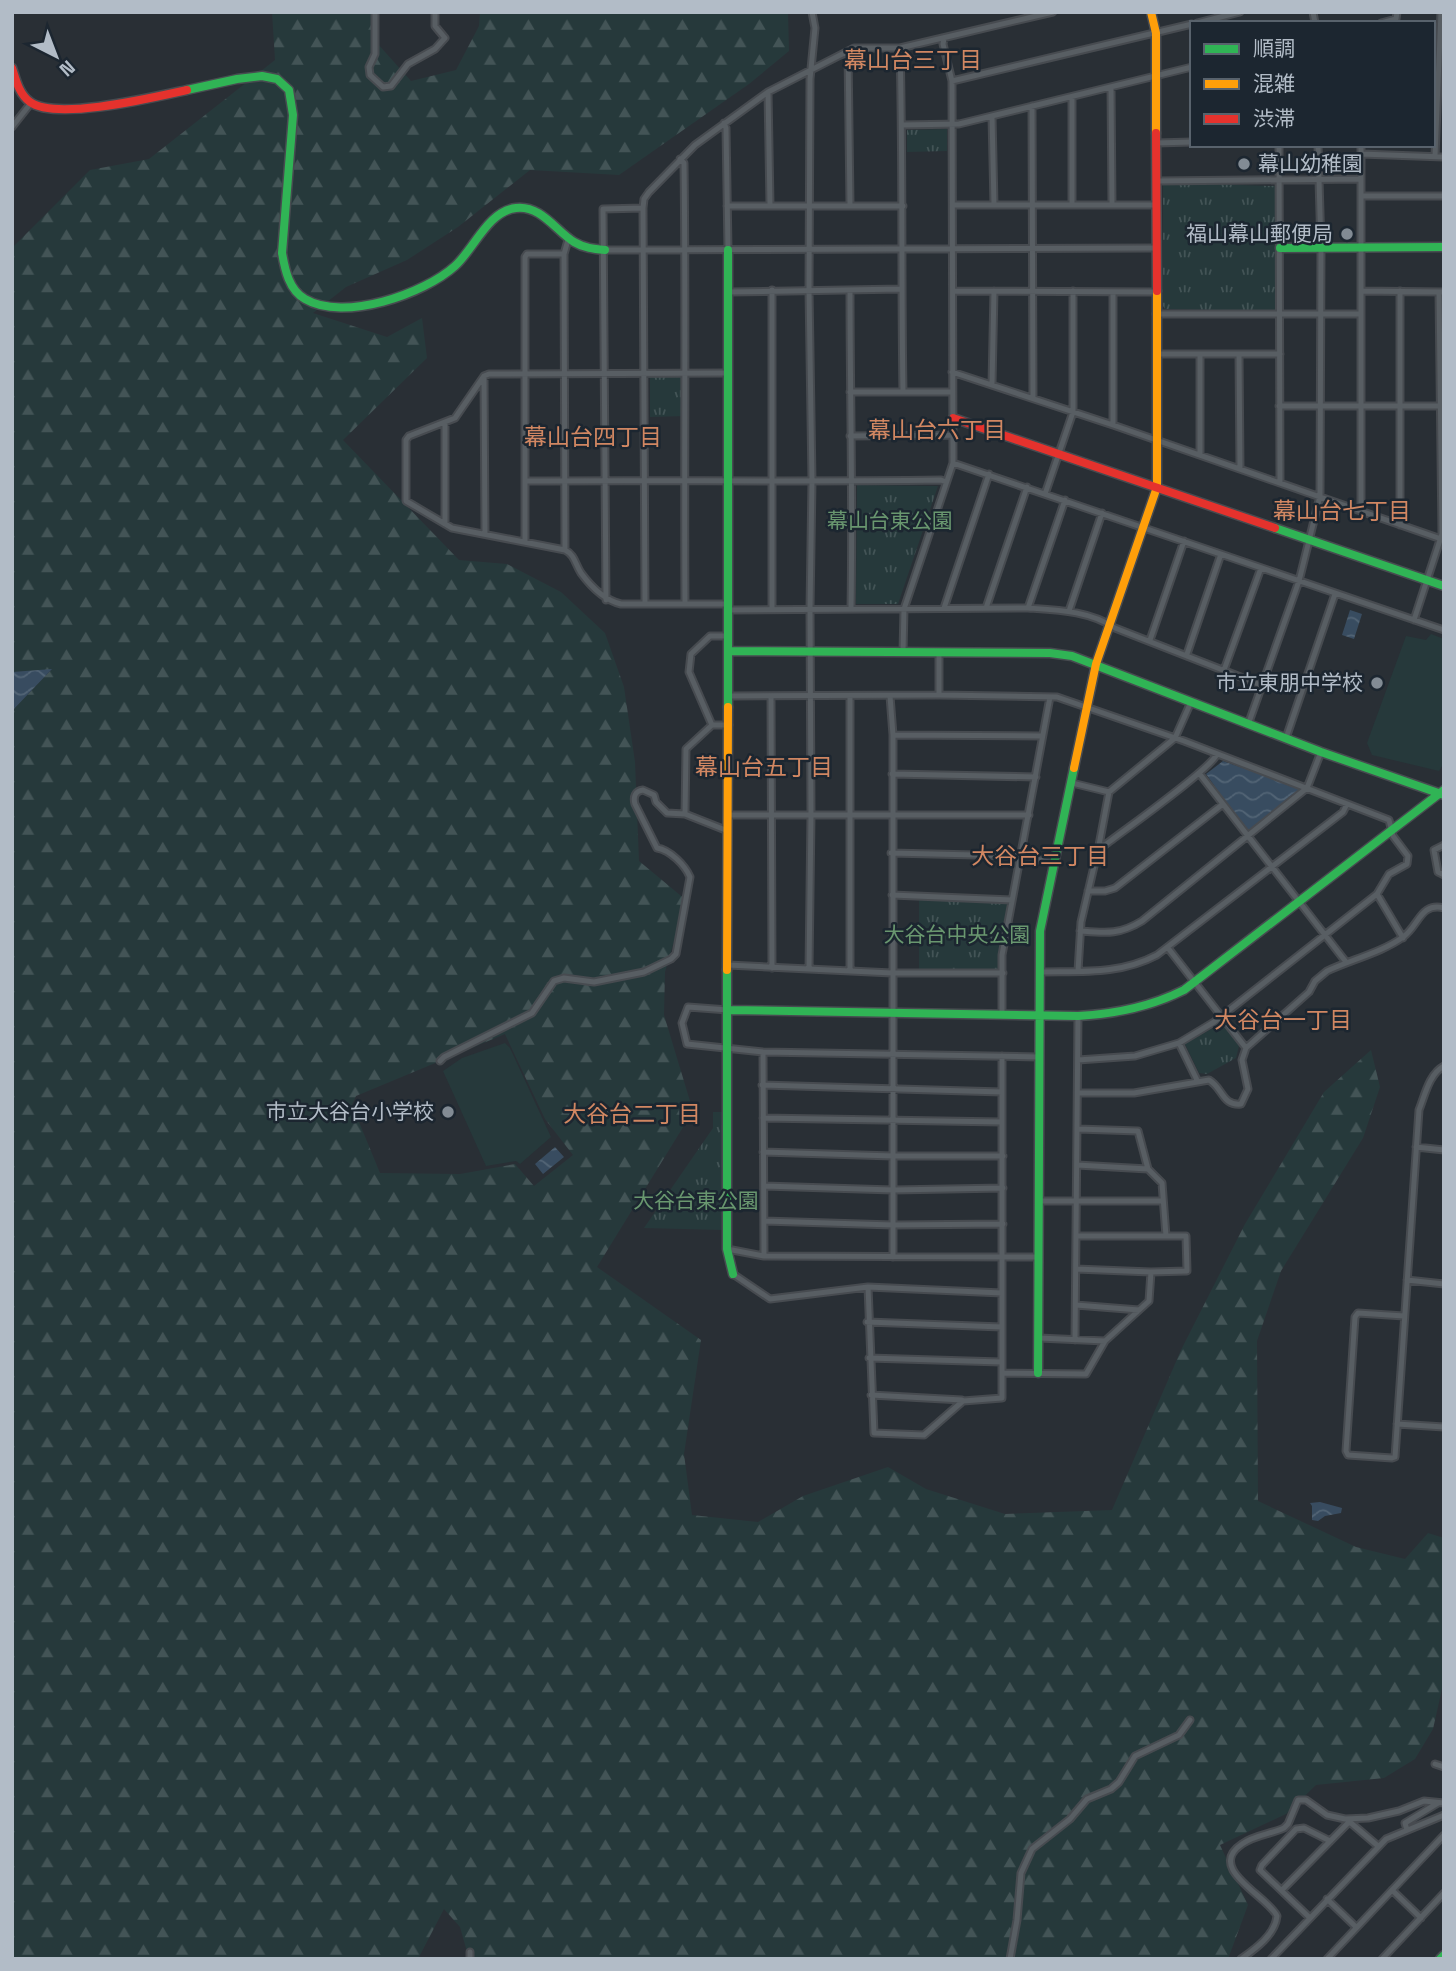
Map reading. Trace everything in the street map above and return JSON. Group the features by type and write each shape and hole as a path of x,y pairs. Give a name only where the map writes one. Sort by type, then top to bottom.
{"street":[{"path":"375,12 375,54 369,67 370,75 383,87 391,86 408,64 435,49 445,38 436,26 435,12"},
{"path":"809,970 812,481 809,290 810,70 814,28 812,12"},
{"path":"645,603 642,249 645,196 680,159 724,123 768,92 854,48 900,48 1053,12"},
{"path":"1038,1373 1041,930 1096,664 1157,487 1156,33 1151,12"},
{"path":"1202,21 1240,12"},
{"path":"1435,156 1441,12"},
{"path":"952,81 1190,24"},
{"path":"903,653 904,609 953,463 953,125 952,81 944,38"},
{"path":"900,48 903,392"},
{"path":"848,51 850,205"},
{"path":"12,68 18,87 31,103 39,107 79,108 132,101 247,77 274,77 284,83 293,99 293,116 282,253 291,284 304,299 324,308 365,305 420,287 455,266 493,222 506,210 514,208 540,213 568,240 581,246 605,250 685,248 810,251 1156,247"},
{"path":"902,125 953,125 1190,68"},
{"path":"1111,87 1112,205"},
{"path":"768,92 770,205"},
{"path":"1072,97 1072,205"},
{"path":"12,127 31,103"},
{"path":"1032,106 1032,398"},
{"path":"992,116 993,205"},
{"path":"724,123 729,292 727,1249 733,1274 770,1299 868,1287 1002,1293"},
{"path":"1156,143 1190,142"},
{"path":"1279,147 1280,483"},
{"path":"1249,722 1299,581 1320,496 1321,248 1318,147"},
{"path":"1361,147 1361,511"},
{"path":"1396,147 1396,154"},
{"path":"1362,154 1444,157"},
{"path":"680,159 684,163 687,374 685,604"},
{"path":"1157,181 1361,178"},
{"path":"1361,196 1444,196"},
{"path":"953,205 1156,205"},
{"path":"727,206 903,206"},
{"path":"606,600 603,209 643,208"},
{"path":"565,550 564,254 568,240"},
{"path":"1280,248 1444,247"},
{"path":"525,541 525,257 527,254 564,254"},
{"path":"729,292 901,289"},
{"path":"772,290 772,609"},
{"path":"850,290 850,436 853,481 851,608"},
{"path":"953,291 1157,292"},
{"path":"992,384 994,291"},
{"path":"1045,494 1073,412 1073,291"},
{"path":"1361,291 1442,292 1442,540 1414,620"},
{"path":"1113,292 1113,425"},
{"path":"1400,292 1400,525"},
{"path":"1156,314 1361,314"},
{"path":"1157,354 1280,354"},
{"path":"1200,354 1200,455"},
{"path":"1239,354 1240,470"},
{"path":"952,372 1442,540"},
{"path":"728,373 489,374 484,376 458,415 445,423 409,436 406,440 406,501 445,524 565,550 571,553 581,573 606,600 621,604 685,604 772,609 1028,608 1069,611 1110,624 1261,685"},
{"path":"484,376 485,533"},
{"path":"850,392 952,392"},
{"path":"1279,406 1442,406"},
{"path":"953,418 1444,586"},
{"path":"445,423 445,524"},
{"path":"850,436 953,435"},
{"path":"953,463 1444,631"},
{"path":"944,608 989,474"},
{"path":"526,481 728,479 946,482"},
{"path":"986,608 1027,487"},
{"path":"1028,608 1065,500"},
{"path":"1069,611 1102,513"},
{"path":"1150,640 1184,541"},
{"path":"1187,654 1221,554"},
{"path":"1224,670 1261,568"},
{"path":"1286,738 1335,594"},
{"path":"712,725 689,672 690,658 710,636 729,636"},
{"path":"729,652 1050,653 1072,656 1321,752 1443,793"},
{"path":"939,654 940,695"},
{"path":"729,696 1050,697 1087,706 1389,820 1393,836 1408,856 1408,864 1389,874 1377,894 1221,1016 1180,1043 1135,1056 1078,1060"},
{"path":"771,696 772,968"},
{"path":"850,696 850,971"},
{"path":"890,696 893,735 893,1257"},
{"path":"1002,1013 1002,956 1050,697"},
{"path":"1077,971 1080,931 1109,792 1175,738 1191,702"},
{"path":"685,814 686,749 712,725 729,725"},
{"path":"893,735 1041,736"},
{"path":"1080,931 1110,933 1127,930 1142,921 1307,788 1321,752"},
{"path":"1099,845 1105,845 1199,773 1215,760 1217,754"},
{"path":"1199,773 1346,962"},
{"path":"892,774 1036,777"},
{"path":"1072,783 1109,792"},
{"path":"440,1061 532,1013 554,981 564,978 594,982 644,972 674,957 679,949 690,877 682,865 663,848 657,848 635,804 634,796 639,791 649,792 667,813 685,814 728,831"},
{"path":"1039,1057 763,1052 687,1044 682,1023 688,1007 892,1014 1002,1013 1078,1016 1129,1012 1161,1002 1195,982 1391,829 1443,793"},
{"path":"1088,891 1115,888 1223,804"},
{"path":"1040,972 1112,971 1130,967 1168,948 1343,812 1347,804"},
{"path":"729,815 1029,815"},
{"path":"1444,845 1434,850 1438,872 1444,875"},
{"path":"891,853 1020,856 1055,863"},
{"path":"1377,894 1382,898 1403,938"},
{"path":"892,895 1012,900"},
{"path":"1078,1093 1134,1093 1209,1080 1214,1082 1230,1104 1241,1104 1248,1089 1242,1060 1246,1048 1309,992 1317,978 1346,962 1403,938 1426,909 1435,906 1444,908"},
{"path":"1168,948 1246,1048"},
{"path":"728,965 892,973 1003,972"},
{"path":"1074,1340 1078,1016"},
{"path":"1180,1043 1198,1082"},
{"path":"763,1052 764,1256"},
{"path":"871,1395 963,1401 1002,1398 1002,1055"},
{"path":"1404,1316 1358,1313 1355,1317 1346,1451 1348,1455 1395,1457 1419,1110 1432,1077 1436,1070 1444,1066"},
{"path":"762,1085 1002,1092"},
{"path":"763,1118 1002,1122"},
{"path":"1078,1129 1138,1131 1148,1169 1162,1183 1166,1236"},
{"path":"1416,1147 1444,1150"},
{"path":"764,1152 1003,1156"},
{"path":"1077,1165 1148,1169"},
{"path":"764,1186 893,1190 1003,1188"},
{"path":"1039,1201 1162,1201"},
{"path":"764,1221 893,1225 1003,1224"},
{"path":"1076,1236 1186,1236 1187,1271 1076,1269"},
{"path":"727,1249 764,1256 1038,1256"},
{"path":"1002,1373 1086,1374 1105,1341 1149,1301 1151,1272"},
{"path":"1407,1280 1444,1284"},
{"path":"868,1287 867,1322 874,1433 923,1435 963,1401"},
{"path":"1076,1305 1139,1310"},
{"path":"867,1322 1002,1327"},
{"path":"1039,1338 1105,1341"},
{"path":"869,1358 1001,1362"},
{"path":"1397,1424 1444,1427"},
{"path":"1010,1959 1021,1873 1032,1849 1070,1819 1087,1800 1111,1789 1119,1782 1135,1756 1179,1735 1190,1720"},
{"path":"1436,1764 1444,1767"},
{"path":"1241,1959 1270,1933 1277,1916 1273,1908 1232,1870 1233,1854 1241,1844 1284,1828 1288,1824 1295,1802 1300,1799 1326,1815 1345,1819 1368,1818 1399,1811 1424,1801 1441,1803"},
{"path":"1407,1830 1405,1823 1441,1803"},
{"path":"1271,1959 1386,1839 1444,1815"},
{"path":"1282,1890 1348,1823 1378,1846"},
{"path":"1310,1918 1261,1870 1262,1865 1296,1829 1304,1828 1330,1841"},
{"path":"1327,1959 1444,1835"},
{"path":"1392,1890 1421,1917"},
{"path":"1386,1957 1444,1893"},
{"path":"1327,1899 1356,1927"}],"green space":[{"path":"272,12 378,12 377,43 411,81 456,70 479,26 480,12 788,12 789,51 749,84 619,175 530,170 458,227 407,260 346,287 313,313 387,337 422,318 427,358 343,440 459,560 507,564 561,592 605,633 624,687 635,762 639,861 686,900 665,972 664,1015 693,1111 597,1267 701,1340 684,1454 692,1515 758,1522 803,1496 888,1467 926,1489 1005,1514 1112,1510 1181,1350 1245,1224 1324,1092 1371,1050 1380,1087 1363,1138 1281,1271 1257,1341 1258,1501 1356,1547 1405,1559 1428,1533 1444,1538 1444,1680 1433,1729 1415,1759 1384,1778 1316,1785 1286,1814 1220,1845 1248,1905 1228,1959 469,1959 460,1927 444,1909 418,1959 12,1959 12,711 51,670 12,672 12,248 90,170 149,159 275,60","holes":["505,1034 545,1119 573,1155 534,1186 515,1164 460,1174 380,1173 352,1105 356,1096"]},
{"path":"947,129 947,151 907,152 907,130"},
{"path":"1163,185 1276,186 1274,311 1165,309 1163,306"},
{"path":"687,374 686,416 650,417 650,375"},
{"name":"幕山台東公園","path":"857,485 938,486 898,604 856,604"},
{"path":"1431,634 1444,639 1444,763 1439,771 1372,755 1367,743 1406,636 1426,640"},
{"name":"大谷台中央公園","path":"919,897 1010,901 1001,971 919,971"},
{"path":"1222,1023 1239,1046 1236,1058 1207,1074 1199,1073 1185,1044"},
{"path":"505,1043 510,1048 551,1137 520,1164 516,1161 486,1166 443,1071 462,1058"},
{"name":"大谷台東公園","path":"713,1112 722,1112 724,1230 644,1228 713,1128"}],"water":[{"path":"1350,610 1362,614 1354,639 1342,635"},
{"path":"52,669 12,711 12,672"},
{"path":"1223,761 1303,789 1248,833 1206,774"},
{"path":"555,1147 564,1157 543,1174 535,1164"},
{"path":"1320,1502 1342,1508 1341,1513 1325,1516 1318,1521 1312,1520 1310,1503"}],"traffic: fast":[{"path":"187,90 262,76 277,79 289,90 293,115 282,253 291,285 305,299 321,305 341,307 383,302 404,295 455,266 489,223 497,216 516,208 533,210 578,244 605,250"},
{"path":"1280,248 1444,247"},
{"path":"728,250 728,707"},
{"path":"1275,528 1444,586"},
{"path":"729,651 1050,653 1072,656 1321,752 1444,795"},
{"path":"1038,1373 1040,931 1074,768"},
{"path":"728,1010 1078,1016 1146,1005 1184,990 1444,790"},
{"path":"727,970 727,1249 733,1274"},
{"path":"1440,1959 1444,1955"}],"traffic: slow":[{"path":"1151,12 1156,33 1156,133"},
{"path":"1074,768 1096,664 1157,487 1157,291"},
{"path":"727,970 728,707"}],"traffic: jam":[{"path":"12,68 23,95 30,102 43,107 61,109 106,106 187,90"},
{"path":"1156,133 1157,291"},
{"path":"953,418 1275,528"}],"place":[{"name":"幕山幼稚園","path":"1244,164"},
{"name":"福山幕山郵便局","path":"1347,234"},
{"name":"市立東朋中学校","path":"1377,683"},
{"name":"市立大谷台小学校","path":"448,1112"}],"district":[{"name":"幕山台三丁目","path":"913,60"},
{"name":"幕山台六丁目","path":"937,430"},
{"name":"幕山台四丁目","path":"593,437"},
{"name":"幕山台七丁目","path":"1342,511"},
{"name":"幕山台五丁目","path":"764,767"},
{"name":"大谷台三丁目","path":"1040,856"},
{"name":"大谷台一丁目","path":"1283,1020"},
{"name":"大谷台二丁目","path":"632,1114"}]}
